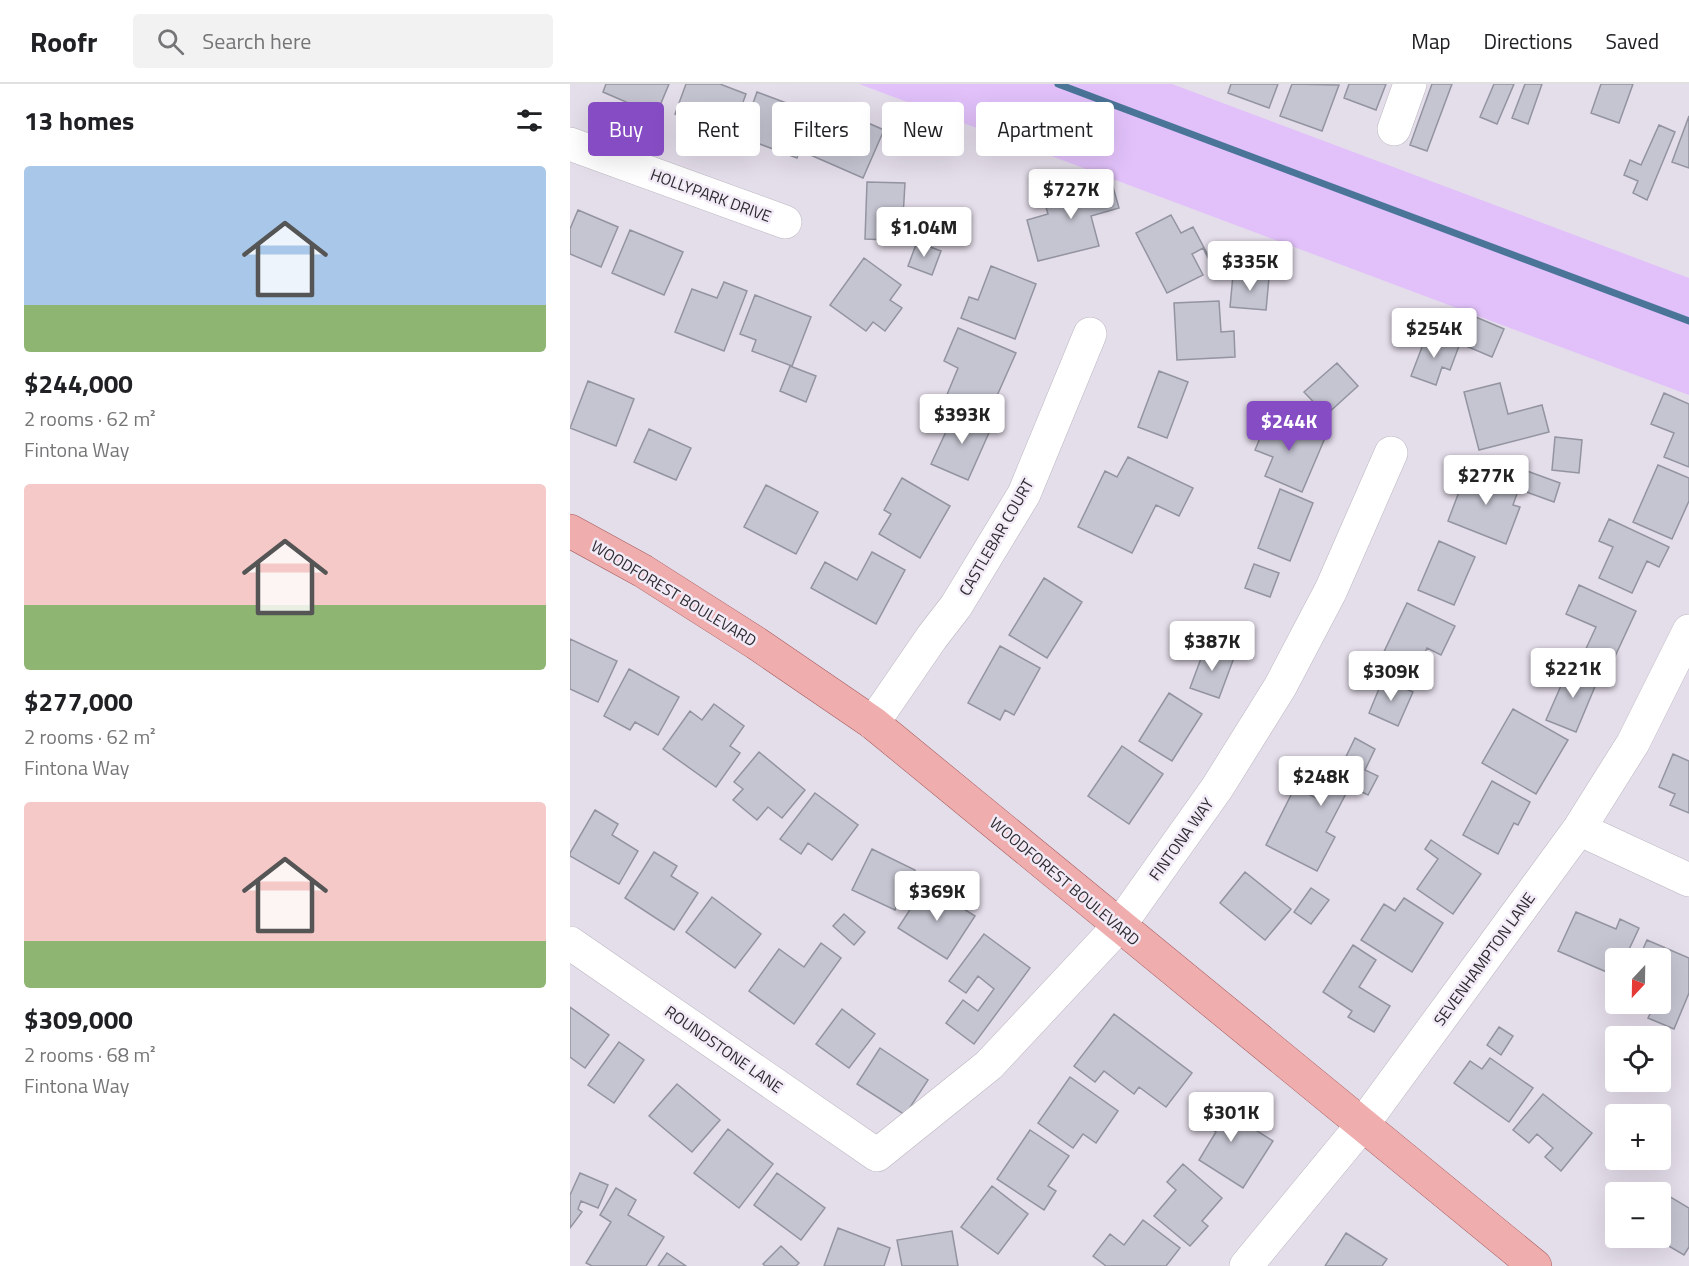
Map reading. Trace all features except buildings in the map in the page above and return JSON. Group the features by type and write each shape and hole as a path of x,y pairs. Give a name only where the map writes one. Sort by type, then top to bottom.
{"main road":[{"name":"WOODFOREST BOULEVARD","path":"570,531 643,572 756,643 873,723 1535,1266"}],"street":[{"path":"1394,129 1410,84"},
{"name":"HOLLYPARK DRIVE","path":"570,144 785,222"},
{"name":"CASTLEBAR COURT","path":"873,723 926,645 956,606 1024,494 1090,334"},
{"name":"FINTONA WAY","path":"877,1155 989,1065 1119,926 1217,788 1280,687 1331,590 1391,453"},
{"name":"SEVENHAMPTON LANE","path":"1246,1266 1363,1124 1579,829 1633,743 1689,631"},
{"path":"1579,829 1689,880"},
{"name":"ROUNDSTONE LANE","path":"570,943 877,1155"}],"shaded area":[{"path":"859,84 1172,84 1689,278 1689,395 1051,156 1114,156 1114,102 976,102 976,128 964,123 964,102 907,102"}],"waterway":[{"path":"1058,84 1689,321"}]}
